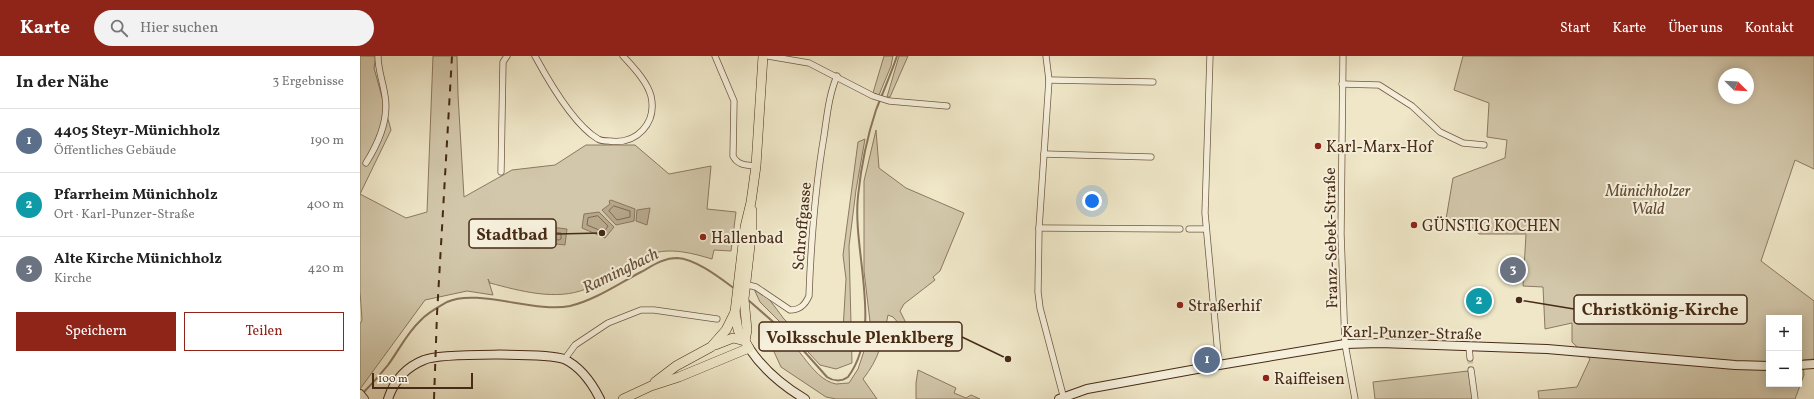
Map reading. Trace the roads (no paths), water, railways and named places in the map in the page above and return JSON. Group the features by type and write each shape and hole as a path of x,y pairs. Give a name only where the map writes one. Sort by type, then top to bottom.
{"main road":[{"path":"747,344 743,285 745,227 751,202 756,166 763,56"},
{"path":"711,347 726,330 735,312 743,285"},
{"path":"735,312 738,330 747,344"},
{"path":"651,386 676,366 711,347 733,338 747,344"},
{"path":"624,399 651,386 679,377 747,344"}],"street":[{"path":"366,163 376,146 386,110 386,98 379,72 378,56"},
{"path":"501,172 503,62 506,56"},
{"path":"535,56 549,83 585,130 599,140 616,142 631,140 643,131 650,120 652,107 650,94 636,71 623,56"},
{"path":"715,56 734,101 734,158 741,164 756,166"},
{"path":"768,56 809,63 838,76 872,96 889,101 946,106"},
{"path":"1046,56 1049,80 1039,228 1038,292 1040,308 1062,398"},
{"path":"1210,56 1206,229 1219,365"},
{"name":"Franz-Sebek-Straße","path":"1343,56 1342,234 1345,344 1355,399"},
{"name":"Schroffgasse","path":"743,285 756,287 790,310 802,307 807,302 809,296 812,233 818,170 829,105 834,83 838,76"},
{"path":"1049,80 1152,82"},
{"path":"1342,84 1379,85 1412,106 1440,132 1463,143 1484,145"},
{"path":"1044,154 1151,157"},
{"path":"1039,228 1180,230"},
{"path":"1189,230 1206,229"},
{"path":"564,360 575,345 608,323 641,310 654,310 717,319"},
{"name":"Karl-Punzer-Straße","path":"1062,398 1087,389 1345,344 1380,343 1547,349 1735,365 1766,366"},
{"path":"747,344 768,371 791,391 805,399"},
{"path":"1469,347 1470,358"},
{"path":"388,399 402,374 409,367 429,358 460,355 547,356 564,360 578,368 585,375 600,399"},
{"path":"1802,365 1814,364"},
{"path":"1471,370 1475,399"},
{"path":"360,394 364,399"}],"water":[{"path":"611,200 635,209 634,221 616,225 602,210 610,204 609,201"},
{"path":"650,208 647,225 636,221 637,210"},
{"path":"599,212 614,227 605,238 582,228 584,214"},
{"path":"516,223 567,229 565,245 514,239"}],"waterway":[{"name":"Ramingbach","path":"747,299 795,341 827,377 837,380 843,380 848,377 859,357 864,336 864,289 857,218 861,174 867,141 876,110 897,56"},
{"name":"Ramingbach","path":"362,394 388,365 411,331 423,318 447,302 459,298 490,299 540,306 570,306 597,296 658,263 672,258 684,259 700,265 735,289"}],"tunnel":[{"path":"1470,358 1471,370"}],"railway":[{"path":"434,399 437,314 452,56"}],"place":[{"name":"Karl-Marx-Hof","path":"1318,146"},
{"name":"GÜNSTIG KOCHEN","path":"1414,225"},
{"name":"Stadtbad","path":"602,233"},
{"name":"Hallenbad","path":"703,237"},
{"name":"Alte Kirche Münichholz","path":"1513,270"},
{"name":"Christkönig-Kirche","path":"1519,300"},
{"name":"Pfarrheim Münichholz","path":"1479,301"},
{"name":"Straßerhif","path":"1180,305"},
{"name":"Volksschule Plenklberg","path":"1008,359"},
{"name":"4405 Steyr-Münichholz","path":"1207,360"},
{"name":"Raiffeisen","path":"1266,378"}],"park label":[{"name":"Münichholzer Wald","path":"1648,199"}]}
